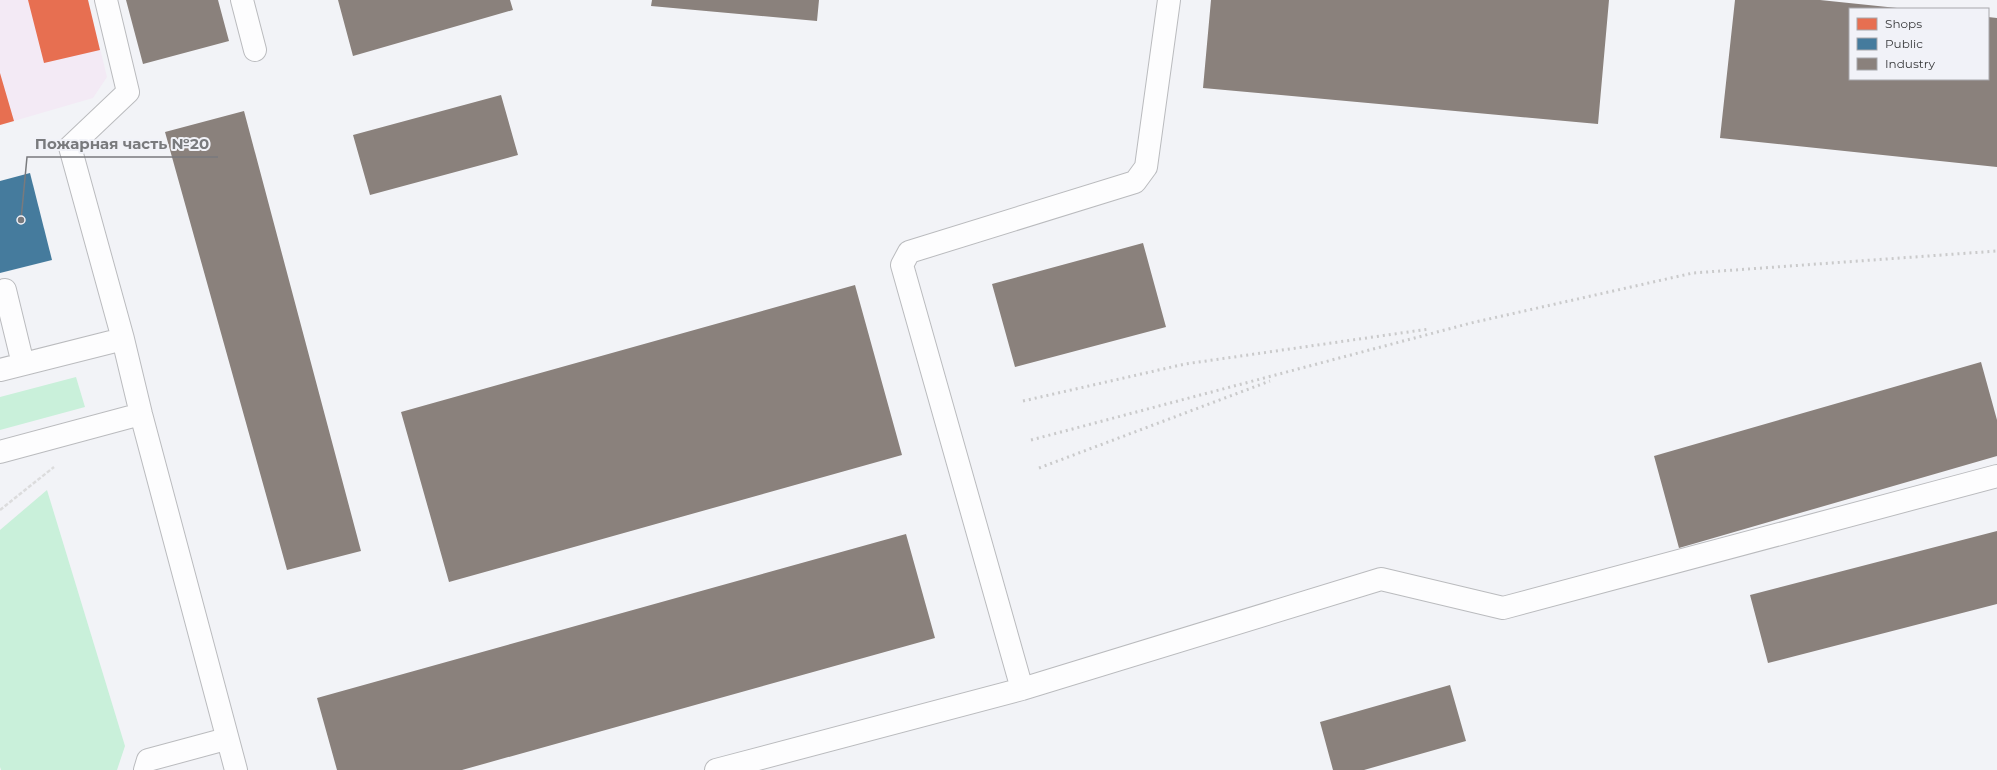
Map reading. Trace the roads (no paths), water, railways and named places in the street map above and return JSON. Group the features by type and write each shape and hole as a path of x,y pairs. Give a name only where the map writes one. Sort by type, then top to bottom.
{"street":[{"path":"106,0 128,92 70,147 124,339 141,414 226,739 236,770"},
{"path":"242,0 255,50"},
{"path":"1022,689 902,265 909,252 1135,182 1146,167 1169,0"},
{"path":"5,290 23,364"},
{"path":"0,370 124,339"},
{"path":"0,452 141,414"},
{"path":"716,770 1022,689 1381,579 1503,608 1997,476"},
{"path":"145,770 148,760 226,739"}],"railway":[{"path":"1031,440 1471,323 1693,273 1997,251"},
{"path":"1023,401 1185,364 1429,329"},
{"path":"1039,468 1270,381"}],"place":[{"name":"Пожарная часть №20","path":"21,220"}]}
